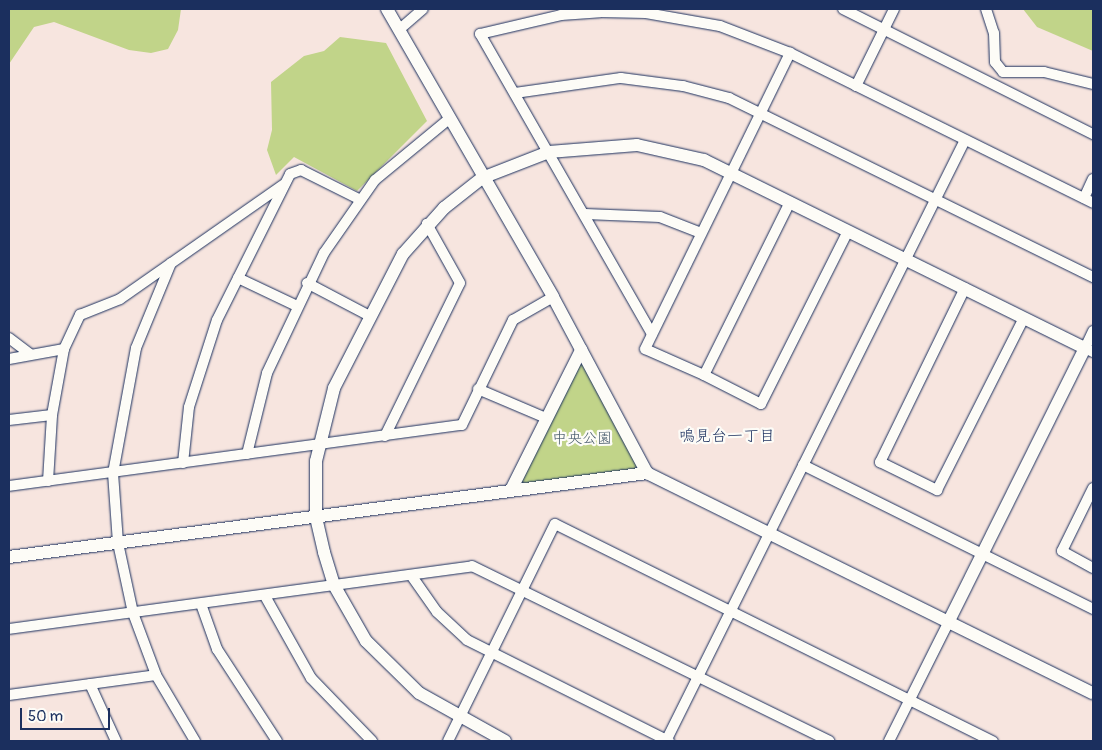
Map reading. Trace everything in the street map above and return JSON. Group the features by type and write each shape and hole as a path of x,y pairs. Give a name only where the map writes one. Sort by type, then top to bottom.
{"street":[{"path":"387,9 401,28 449,120 553,297 647,473"},
{"path":"401,28 422,9"},
{"path":"843,9 1093,134"},
{"path":"856,86 894,9"},
{"path":"986,9 994,33 995,62 1003,72 1051,73 1093,84"},
{"path":"652,334 586,214 480,34 560,12 690,13 790,53 1088,201 1093,179"},
{"path":"790,53 730,172 645,350 704,375 761,404 848,231"},
{"path":"515,93 596,79 653,80 729,98 1093,276"},
{"path":"247,454 266,373 307,284 359,200 410,149 449,120"},
{"path":"411,574 441,616 491,653 667,741 965,140"},
{"path":"506,741 460,719 396,674 366,641 334,585 316,518 318,445 334,388 368,315 403,254 427,224 482,178 549,152 637,146 704,160 1089,350"},
{"path":"183,463 196,378 238,278 290,174 300,170 359,200"},
{"path":"48,481 52,415 64,349 80,315 120,299 283,185"},
{"path":"704,375 790,202"},
{"path":"586,214 660,216 701,233"},
{"path":"385,436 460,283 427,224"},
{"path":"171,263 136,348 113,473 118,543 133,613 156,675 195,741"},
{"path":"238,278 296,306"},
{"path":"307,284 368,315"},
{"path":"965,288 880,462 937,490 1024,318"},
{"path":"9,486 462,425 513,320 553,297"},
{"path":"889,741 948,621 1089,350 1093,331"},
{"path":"9,338 30,354"},
{"path":"9,358 64,349"},
{"path":"511,490 581,350"},
{"path":"478,389 546,418"},
{"path":"9,420 52,415"},
{"path":"803,465 1093,609"},
{"path":"9,558 647,473 1093,693"},
{"path":"1093,488 1062,552 1093,568"},
{"path":"448,741 555,524 993,741"},
{"path":"9,629 265,596 472,566 830,741"},
{"path":"265,596 311,678 372,741"},
{"path":"201,604 217,649 277,741"},
{"path":"9,695 156,675"},
{"path":"90,684 116,741"}],"green space":[{"path":"9,9 181,9 178,30 168,49 151,53 129,50 54,22 34,27 9,64"},
{"path":"1023,9 1093,9 1093,51 1037,27"},
{"path":"340,37 386,43 427,121 357,191 294,157 276,175 267,150 272,130 271,82 304,56 324,51"},
{"name":"中央公園","path":"581,350 647,473 511,490"}],"district":[{"name":"鳴見台一丁目","path":"727,436"}]}
